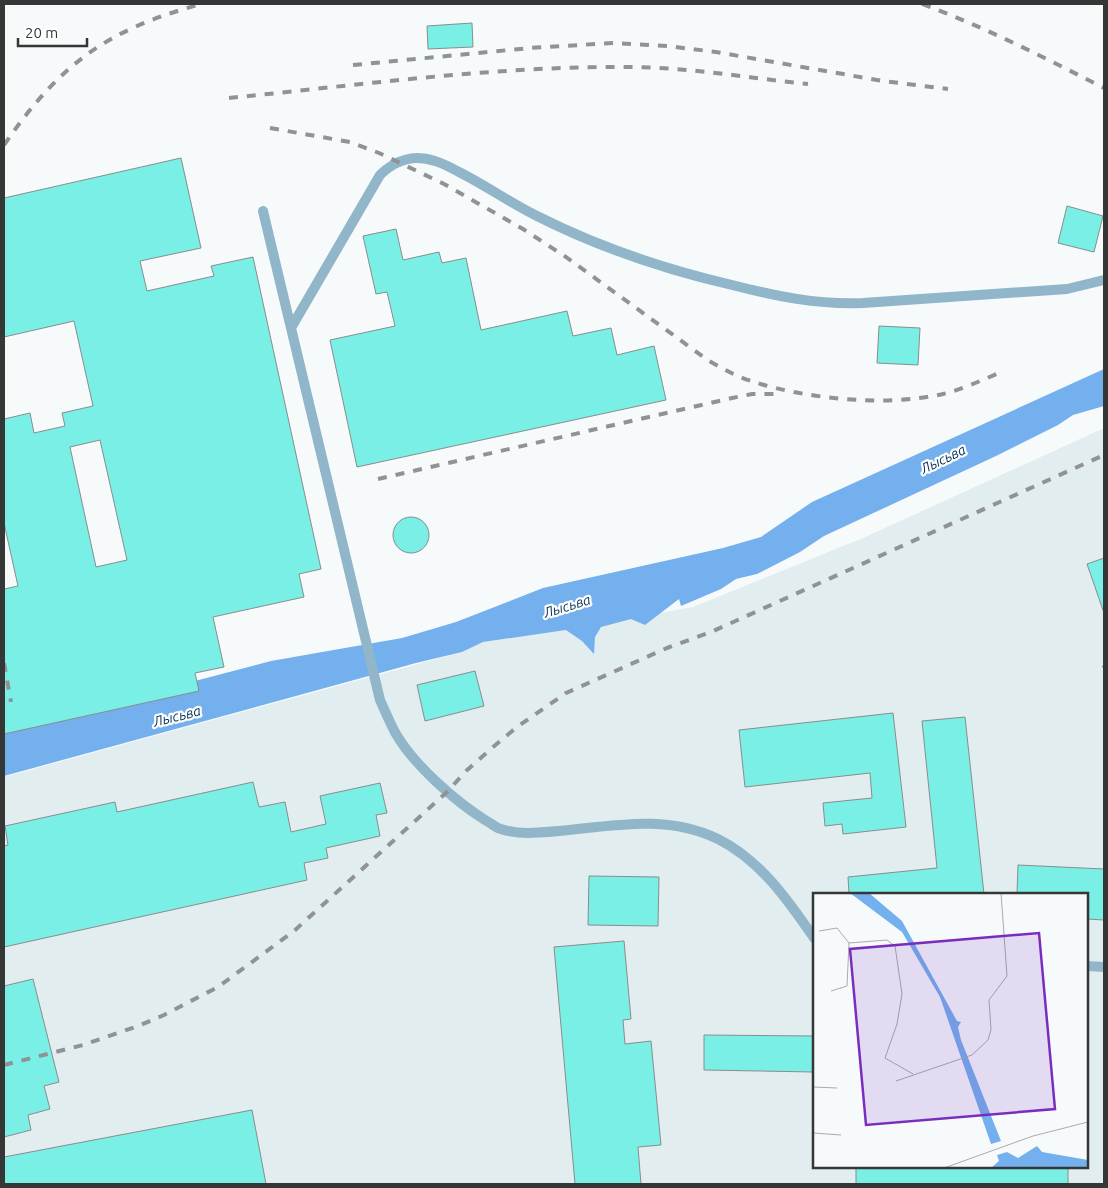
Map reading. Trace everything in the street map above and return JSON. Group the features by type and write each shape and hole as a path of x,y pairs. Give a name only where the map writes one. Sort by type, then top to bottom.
{"lane":[{"path":"292,328 380,175 388,167 411,158 435,161 467,176 534,215 612,250 708,280 798,299 841,304 863,303 1067,289 1104,280"},
{"path":"263,211 380,700 396,735 417,761 447,792 468,809 498,828 526,833 636,823 664,824 691,829 718,839 741,853 763,871 790,903 813,937"},
{"path":"1088,966 1104,967"}],"shaded area":[{"path":"1104,428 1104,1184 4,1184 4,777 462,652 483,642 566,630 693,607 863,538"}],"water":[{"name":"Лысьва","path":"1104,369 1104,406 1073,415 1058,425 996,456 824,536 800,552 757,574 736,579 721,589 681,606 679,599 645,625 631,619 601,627 595,637 594,654 582,641 566,630 483,642 462,652 4,776 4,731 271,661 402,638 456,622 543,588 723,548 761,537 812,502"}],"building":[{"path":"472,23 473,47 428,49 427,26"},
{"path":"181,158 201,248 140,261 147,291 214,276 211,266 253,257 321,569 299,574 304,597 213,617 224,667 195,673 199,691 4,734 4,589 18,586 4,523 4,419 30,413 34,433 65,426 62,413 93,406 74,321 4,337 4,198","holes":["100,440 127,560 96,567 70,447"]},
{"path":"1067,206 1103,216 1094,252 1058,243"},
{"path":"396,229 403,260 439,252 442,263 466,258 481,330 567,311 573,336 611,328 617,355 654,346 666,400 357,467 330,340 395,326 387,292 376,294 363,236"},
{"path":"879,326 920,328 918,365 877,363"},
{"path":"411,517 418,518 424,522 428,528 428,542 424,548 418,552 411,553 404,552 398,548 394,542 393,535 394,528 398,522 404,518"},
{"path":"1104,558 1104,613 1087,564"},
{"path":"475,671 484,706 425,721 417,685"},
{"path":"893,713 906,827 843,834 842,824 825,826 823,803 872,798 870,773 745,787 739,730"},
{"path":"965,717 984,893 849,893 848,877 937,868 922,721"},
{"path":"253,782 259,807 285,802 291,832 326,824 320,796 380,783 387,813 376,815 380,836 326,848 328,858 304,863 307,880 4,947 4,846 8,845 5,826 115,802 117,812"},
{"path":"1018,865 1104,869 1104,920 1088,919 1088,893 1017,893"},
{"path":"589,876 659,877 658,926 588,925"},
{"path":"624,941 631,1019 623,1020 625,1044 651,1041 661,1145 638,1147 641,1184 575,1184 554,947"},
{"path":"33,979 59,1082 44,1086 50,1109 28,1115 31,1130 4,1137 4,986"},
{"path":"704,1035 813,1036 813,1072 704,1070"},
{"path":"252,1110 266,1184 4,1184 4,1157"},
{"path":"856,1168 1068,1168 1068,1184 856,1184"}],"railway":[{"path":"4,145 45,92 88,54 138,26 201,4"},
{"path":"922,4 992,33 1104,88"},
{"path":"353,65 530,48 613,43 667,46 716,52 883,81 948,89"},
{"path":"229,98 428,77 578,68 651,67 808,84"},
{"path":"270,128 350,142 379,153 444,184 523,229 566,257 709,361 751,381 821,396 846,399 897,400 921,398 951,392 1004,371"},
{"path":"378,479 732,398 752,394 782,394"},
{"path":"4,1065 83,1045 138,1026 164,1015 218,987 294,931 447,792 466,771 493,747 517,727 566,693 667,648 711,632 1104,455"},
{"path":"4,663 11,702"}]}
